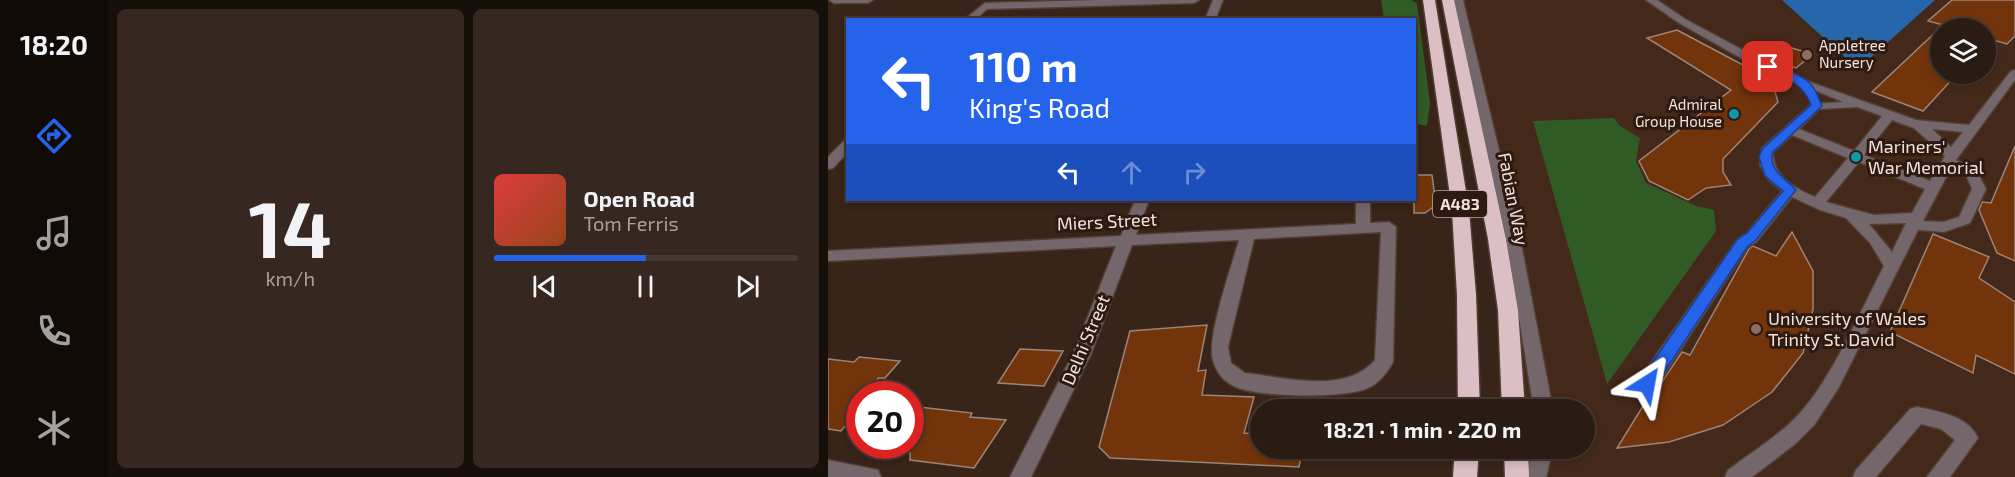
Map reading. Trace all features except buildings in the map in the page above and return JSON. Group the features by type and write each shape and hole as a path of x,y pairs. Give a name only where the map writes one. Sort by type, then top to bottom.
{"highway":[{"name":"A483","path":"1429,0 1450,130 1463,239 1468,318 1469,399"},
{"name":"Fabian Way","path":"1448,0 1497,239 1508,310 1513,399"},
{"path":"1465,477 1466,459"},
{"path":"1516,459 1517,477"}],"street":[{"path":"834,0 868,0"},
{"path":"971,18 986,4 1194,0"},
{"path":"1211,18 1218,0"},
{"path":"1458,0 1513,238 1542,399"},
{"path":"1652,0 1682,21 1752,60 1803,83 1860,104 1890,116 1914,124 1932,135 1950,158 1971,173 1979,189 1965,220 1944,227 1914,221 1877,221 1849,216 1790,190 1770,173 1765,157 1767,151 1816,106 1860,104"},
{"path":"1752,60 1766,47 1754,45"},
{"path":"1735,477 1749,470 1808,418 1832,382 1932,187 1971,129 2015,73"},
{"path":"1803,83 1812,93 1816,106"},
{"path":"1818,203 1890,116"},
{"path":"1914,124 1971,129"},
{"path":"1791,130 1932,187"},
{"path":"828,165 846,146"},
{"path":"1647,384 1742,244 1752,237 1790,190"},
{"name":"Delhi Street","path":"1020,477 1082,354 1143,201"},
{"path":"1363,201 1363,228"},
{"path":"1849,216 1869,231 1884,248 1892,266"},
{"name":"Miers Street","path":"828,256 1127,241 1248,234 1389,227 1384,362 1376,374 1358,385 1341,388 1242,381 1228,374 1220,363 1218,347 1248,234"},
{"path":"1863,477 1917,415 1946,422 1968,438 1937,477"},
{"path":"1536,477 1540,459"},
{"path":"828,470 871,477"}],"shaded area":[{"path":"1462,0 1782,0 1858,69 1935,0 2015,0 2015,477 1530,477 1527,459 1595,459 1595,399 1518,399"}],"green space":[{"path":"1381,0 1411,0 1417,3 1430,103 1427,126 1417,124 1416,120 1416,18 1384,18"},
{"path":"1614,118 1620,126 1640,138 1636,161 1646,183 1696,206 1714,210 1716,231 1607,384 1533,121"}],"water":[{"path":"1782,0 1935,0 1858,69"}],"place":[{"name":"Appletree Nursery","path":"1807,55"},
{"name":"Admiral Group House","path":"1734,114"},
{"name":"Mariners' War Memorial","path":"1856,157"},
{"name":"University of Wales Trinity St. David","path":"1756,329"}],"route":[{"path":"1647,384 1742,244 1752,237 1790,190 1770,173 1765,157 1767,151 1816,106 1812,93 1803,83 1768,67"}]}
